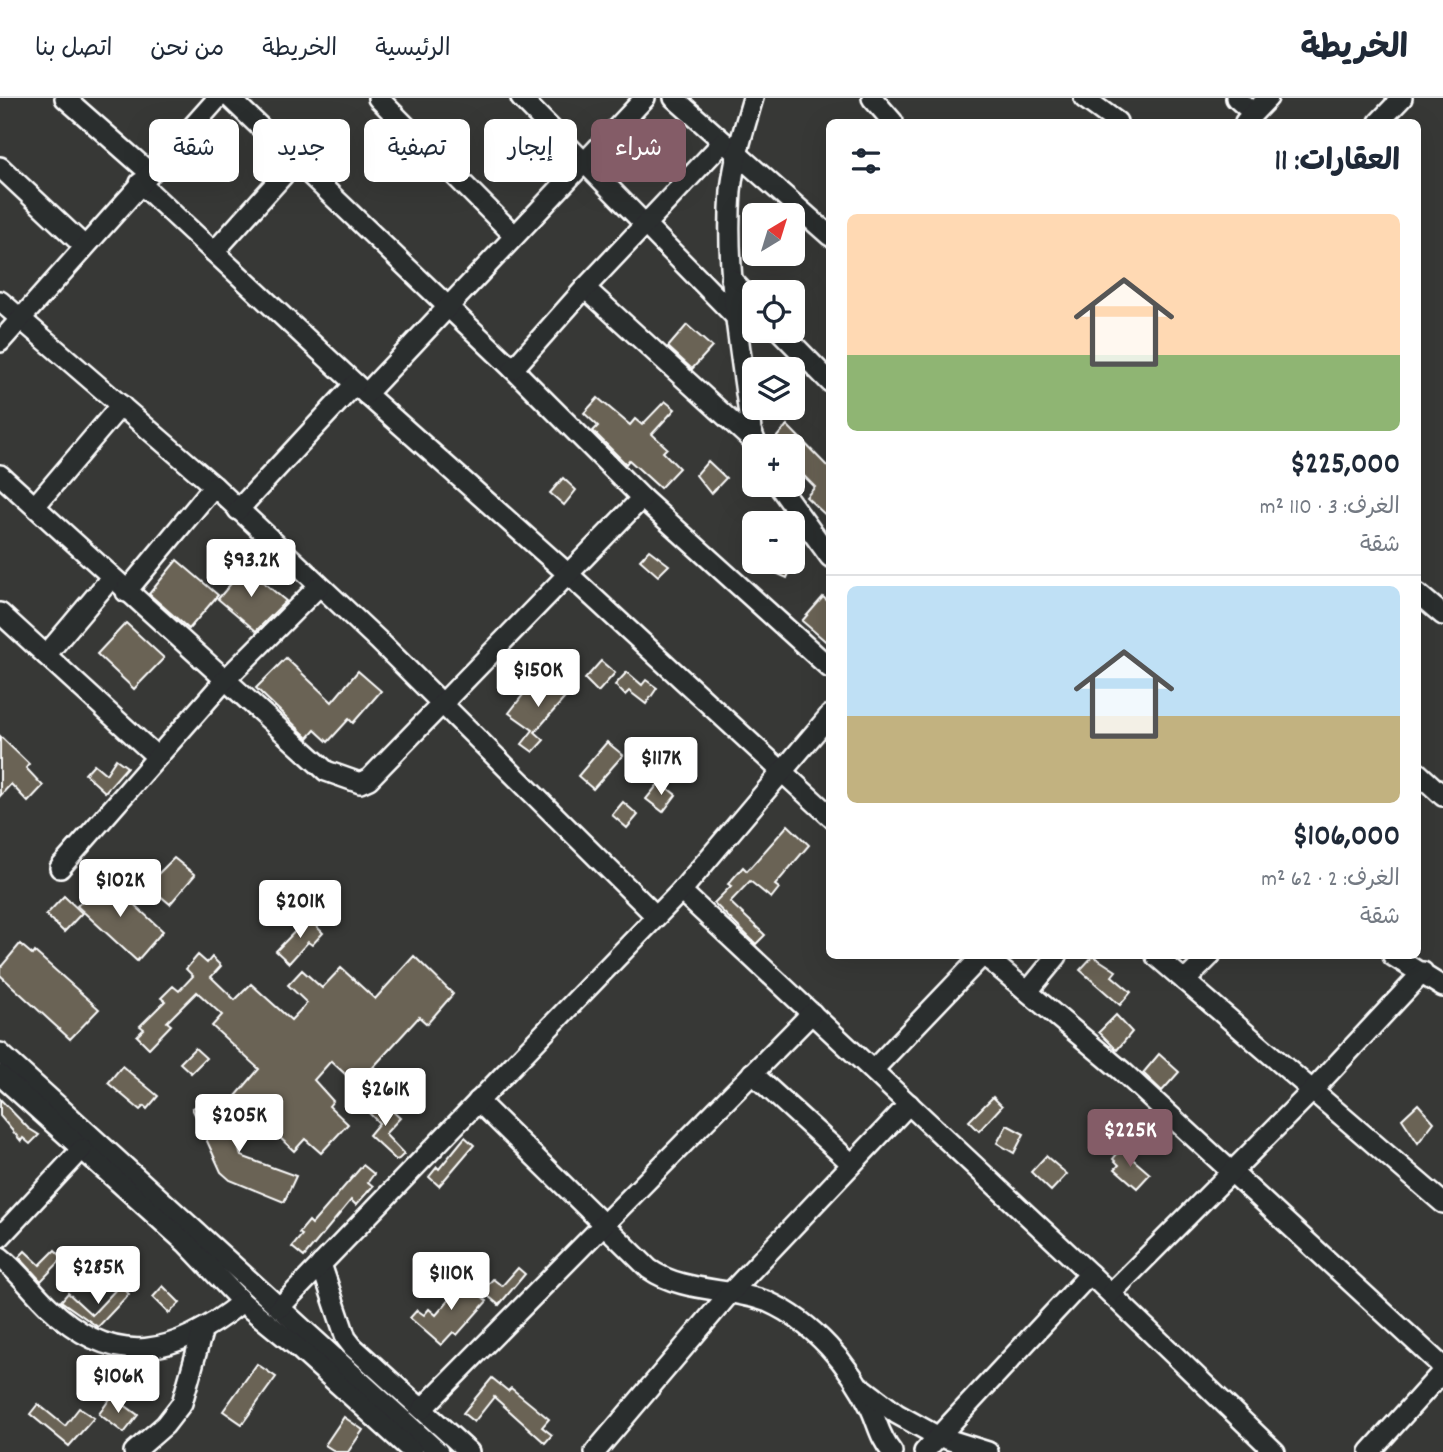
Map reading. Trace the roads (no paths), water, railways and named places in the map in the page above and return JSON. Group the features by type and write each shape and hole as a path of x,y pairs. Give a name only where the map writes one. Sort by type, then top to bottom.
{"street":[{"path":"65,98 214,252 360,389 567,573 779,772 826,813"},
{"path":"0,342 218,98"},
{"path":"230,98 253,120"},
{"path":"378,98 514,235"},
{"path":"521,98 733,314"},
{"path":"238,510 447,306 645,98"},
{"path":"674,98 826,233"},
{"path":"513,369 645,225 729,149 753,98"},
{"path":"872,98 890,119"},
{"path":"1085,98 1112,119"},
{"path":"1236,98 1249,118 1268,98"},
{"path":"1382,119 1402,98"},
{"path":"729,149 733,314 754,434"},
{"path":"0,167 84,246"},
{"path":"214,252 277,182"},
{"path":"318,182 513,369 642,498 826,664"},
{"path":"731,279 742,290"},
{"path":"585,288 744,434"},
{"path":"0,301 214,486 441,701 656,916"},
{"path":"792,343 826,378"},
{"path":"35,506 121,405"},
{"path":"0,475 326,771 360,783 369,779 441,701 642,498"},
{"path":"126,592 214,486"},
{"path":"787,497 826,551"},
{"path":"47,654 111,578"},
{"path":"60,868 156,755 225,680 319,586"},
{"path":"1421,597 1443,615"},
{"path":"0,612 156,755"},
{"path":"279,1308 681,891 826,719"},
{"path":"1421,776 1443,796"},
{"path":"681,891 1111,1293 1275,1452"},
{"path":"873,1070 980,959"},
{"path":"987,959 1029,990 1122,1071 1443,1369 1370,1452"},
{"path":"1029,990 1055,959"},
{"path":"1159,959 1443,1203"},
{"path":"1185,981 1207,959"},
{"path":"1399,959 1443,987"},
{"path":"1111,1293 1311,1092 1423,972"},
{"path":"422,1409 812,1013"},
{"path":"2,1065 82,1150 279,1308 385,1404 409,1446"},
{"path":"2,1065 191,1238 242,1302 409,1446 438,1452"},
{"path":"752,1073 852,1164"},
{"path":"478,1101 659,1276 766,1302 796,1318 824,1342 857,1384 872,1412 877,1429 892,1452"},
{"path":"595,1452 730,1293 909,1104"},
{"path":"0,1237 82,1150"},
{"path":"0,1257 77,1330 128,1351 150,1349 203,1329 242,1302"},
{"path":"321,1265 346,1338 469,1452"},
{"path":"924,1452 1090,1274"},
{"path":"134,1452 165,1425 181,1403 203,1329"},
{"path":"857,1384 897,1414 937,1436 988,1452"},
{"path":"385,1404 398,1387"}]}
